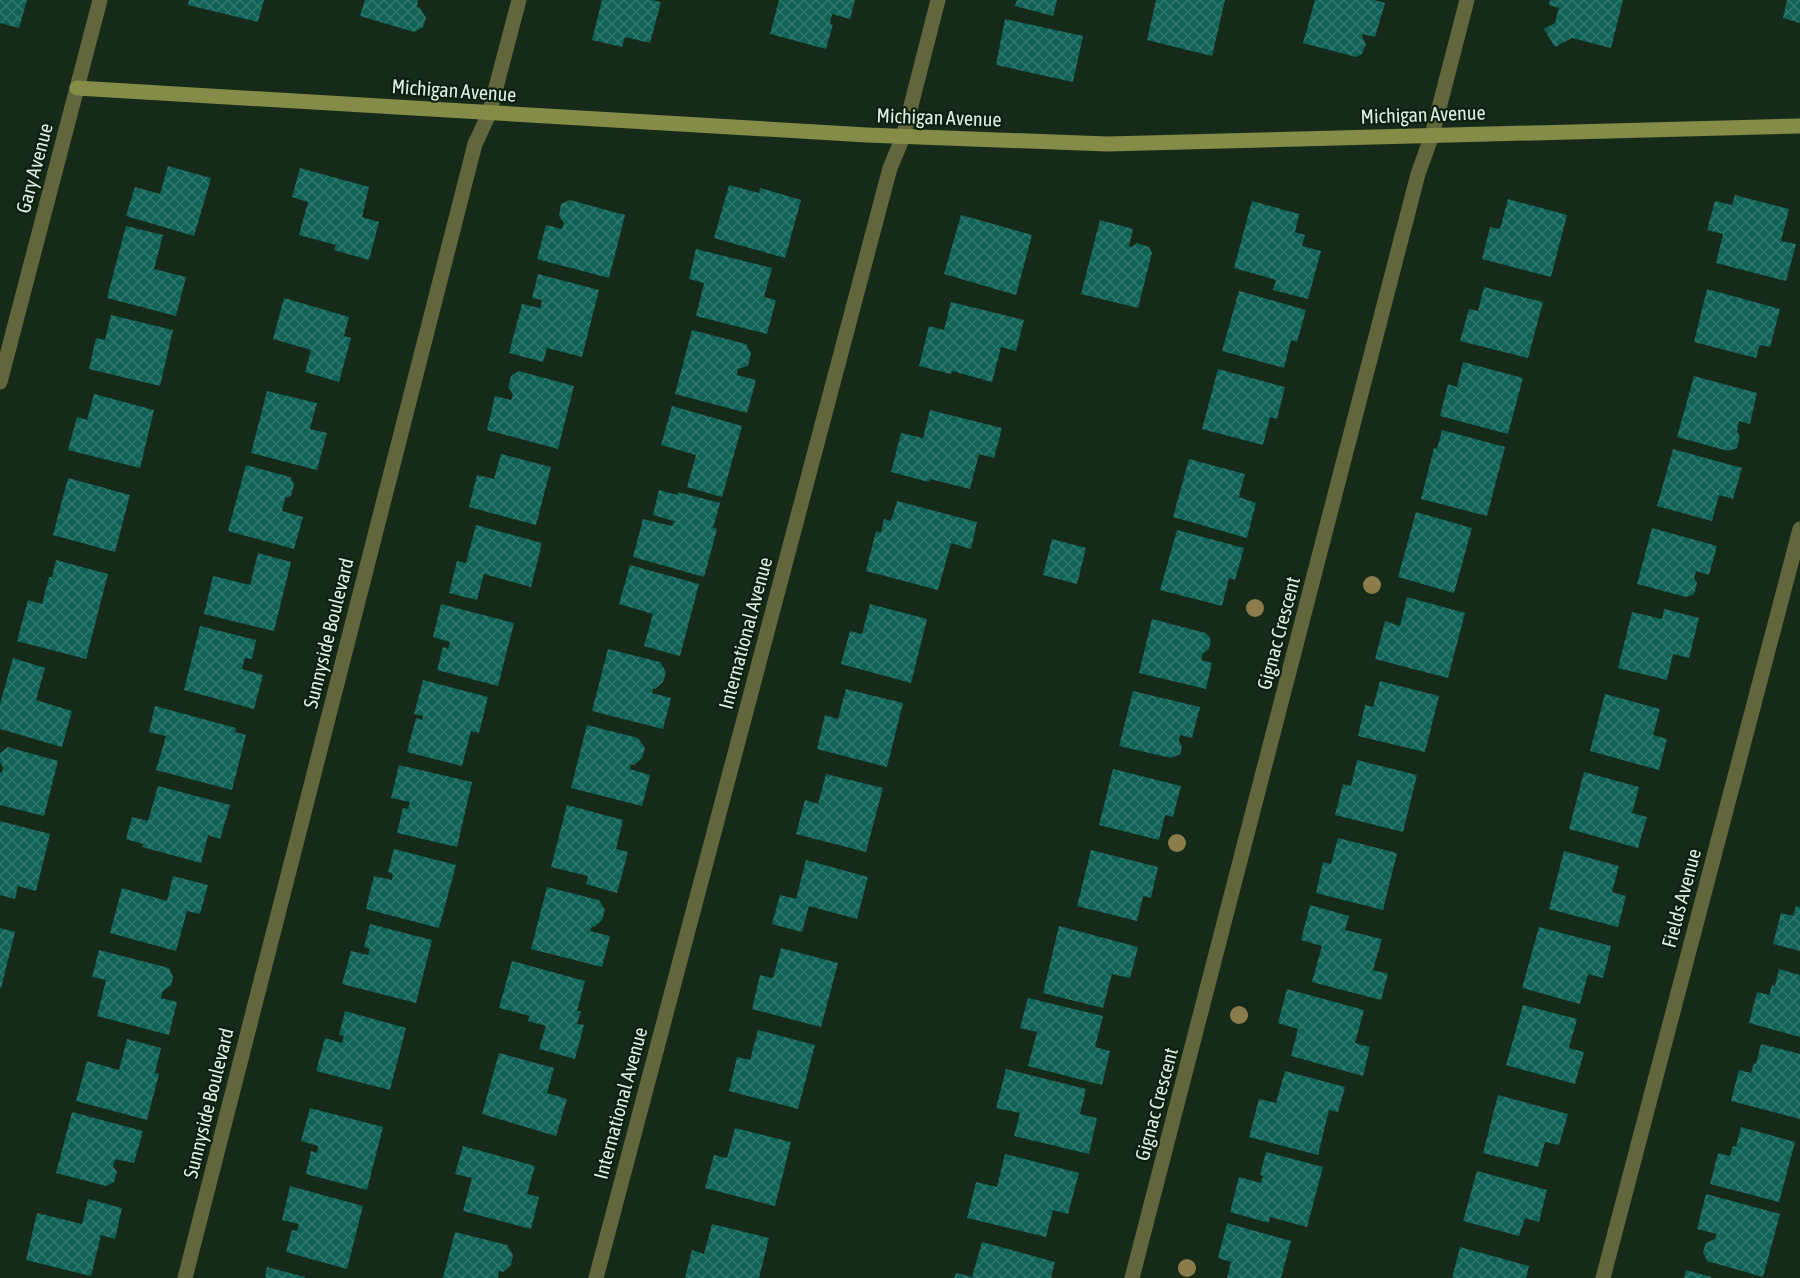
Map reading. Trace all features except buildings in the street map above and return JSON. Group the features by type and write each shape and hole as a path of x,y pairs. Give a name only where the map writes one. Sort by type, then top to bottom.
{"street":[{"name":"Gary Avenue","path":"0,382 100,0"},
{"name":"Sunnyside Boulevard","path":"185,1278 475,144 489,114 519,0"},
{"name":"International Avenue","path":"596,1278 890,168 903,137 938,0"},
{"name":"Gignac Crescent","path":"1132,1278 1420,168 1432,135 1467,0"},
{"name":"Michigan Avenue","path":"77,88 903,137 1107,144 1800,126"},
{"name":"Fields Avenue","path":"1603,1278 1800,529"}]}
